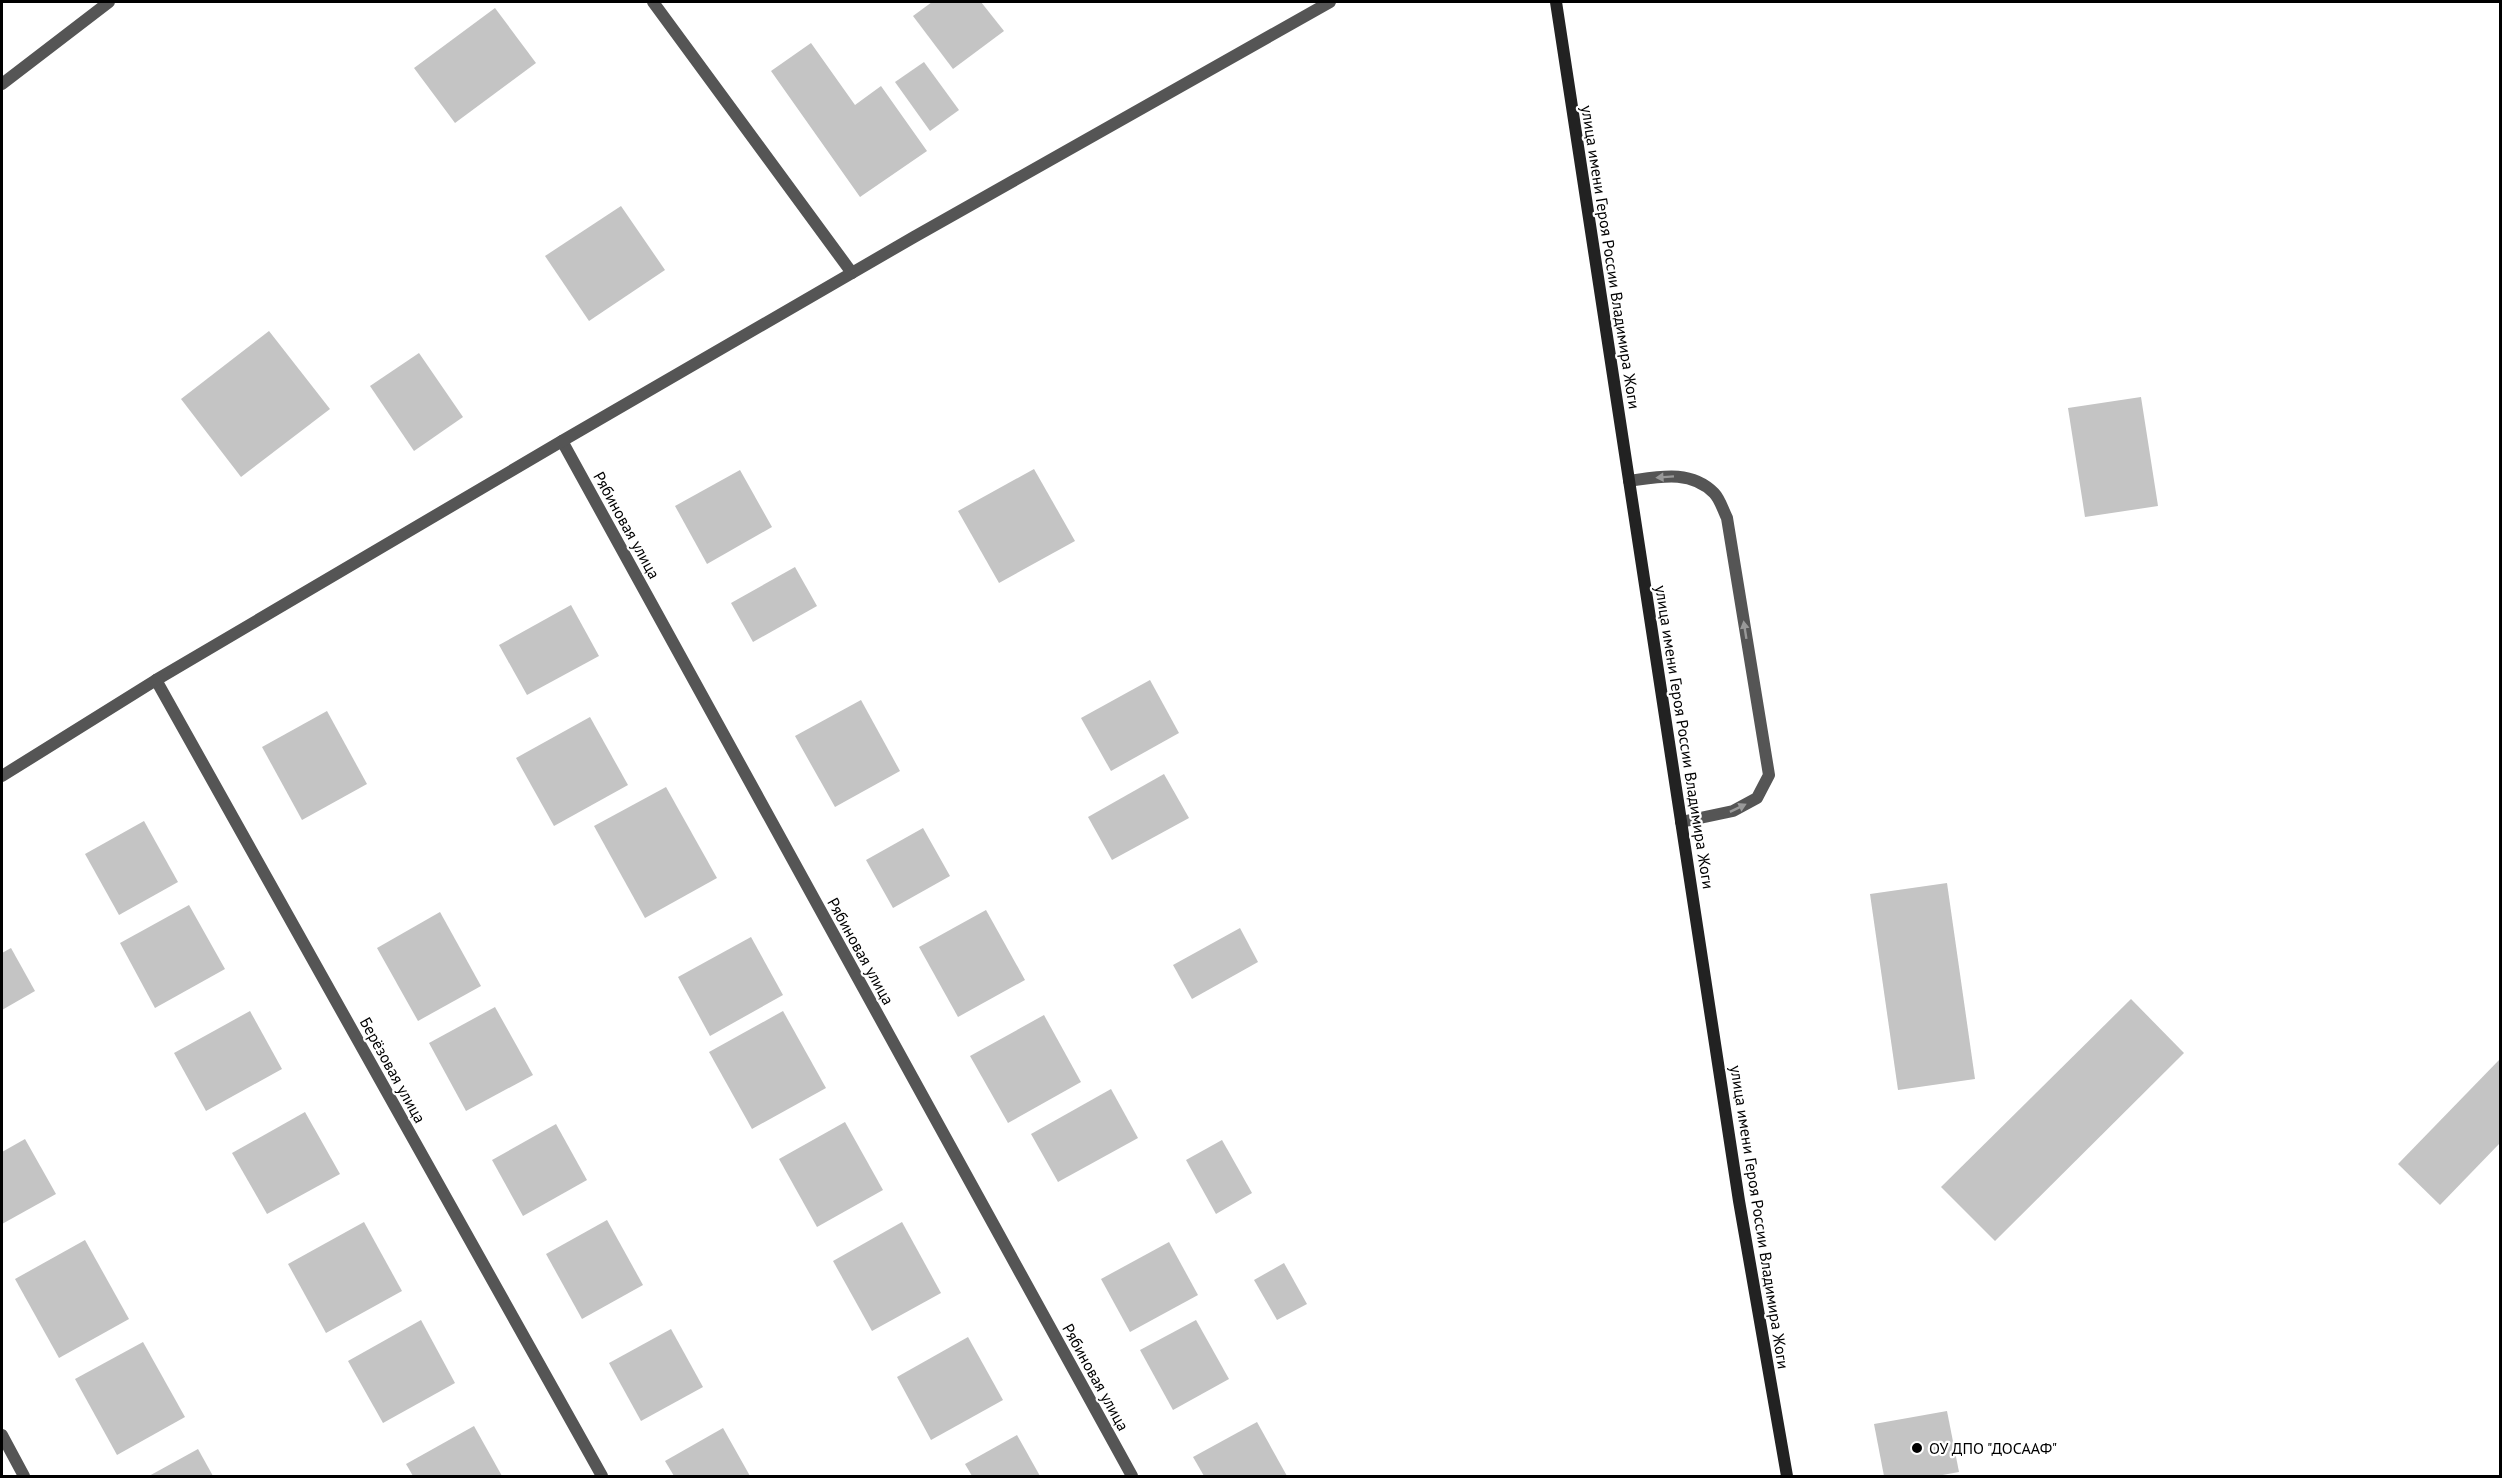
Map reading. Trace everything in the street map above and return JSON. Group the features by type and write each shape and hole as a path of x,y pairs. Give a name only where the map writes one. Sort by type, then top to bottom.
{"main road":[{"name":"улица имени Героя России Владимира Жоги","path":"1556,2 1739,1202 1787,1476"}],"street":[{"path":"2,84 109,2"},
{"path":"653,2 852,273"},
{"path":"2,776 156,680 562,441 852,273 1330,2"},
{"name":"Рябиновая улица","path":"562,441 1132,1476"},
{"path":"1629,481 1671,476 1694,479 1715,494 1727,518 1770,776 1756,798 1733,811 1681,822"},
{"name":"Берёзовая улица","path":"156,680 602,1476"},
{"path":"2,1435 24,1476"}],"building":[{"path":"932,2 981,2 1004,31 953,69 913,16"},
{"path":"495,8 536,63 455,123 414,68"},
{"path":"811,43 855,105 881,86 927,151 860,197 771,71"},
{"path":"924,62 959,110 930,131 895,82"},
{"path":"621,206 665,270 589,321 545,256"},
{"path":"269,331 330,409 241,477 181,399"},
{"path":"419,353 463,417 414,451 370,386"},
{"path":"2141,397 2158,506 2085,517 2068,408"},
{"path":"1034,469 1075,541 999,583 958,511"},
{"path":"740,470 772,527 707,564 675,506"},
{"path":"795,567 817,606 753,642 731,603"},
{"path":"571,605 599,656 527,695 499,645"},
{"path":"1150,680 1179,733 1111,771 1081,718"},
{"path":"861,700 900,771 835,807 795,736"},
{"path":"327,711 367,784 302,820 262,747"},
{"path":"590,717 628,785 554,826 516,758"},
{"path":"1164,774 1189,818 1112,860 1088,817"},
{"path":"666,787 717,878 645,918 594,826"},
{"path":"144,821 178,882 119,915 85,854"},
{"path":"923,828 950,876 893,908 866,860"},
{"path":"1947,883 1975,1079 1898,1090 1870,894"},
{"path":"189,905 225,969 155,1008 120,943"},
{"path":"986,910 1025,980 958,1017 919,947"},
{"path":"440,912 481,986 418,1021 377,948"},
{"path":"1240,928 1258,962 1192,999 1173,965"},
{"path":"751,937 783,995 710,1036 678,977"},
{"path":"11,948 35,991 2,1010 2,953"},
{"path":"2131,999 2184,1053 1995,1241 1941,1187"},
{"path":"495,1007 533,1075 466,1111 429,1043"},
{"path":"250,1011 282,1069 206,1111 174,1053"},
{"path":"783,1011 826,1088 752,1129 709,1052"},
{"path":"1044,1015 1081,1082 1008,1123 970,1056"},
{"path":"2500,1059 2500,1143 2440,1205 2398,1164"},
{"path":"1111,1089 1138,1138 1058,1182 1031,1134"},
{"path":"305,1112 340,1174 267,1214 232,1153"},
{"path":"845,1122 883,1190 817,1227 779,1159"},
{"path":"556,1124 587,1180 523,1216 492,1160"},
{"path":"25,1139 56,1194 2,1224 2,1152"},
{"path":"1222,1140 1252,1193 1216,1214 1186,1160"},
{"path":"607,1220 643,1285 582,1319 546,1254"},
{"path":"364,1222 402,1291 326,1333 288,1264"},
{"path":"902,1222 941,1293 872,1331 833,1261"},
{"path":"85,1240 129,1319 59,1358 15,1279"},
{"path":"1169,1242 1198,1295 1130,1332 1101,1279"},
{"path":"1284,1263 1307,1304 1277,1320 1254,1280"},
{"path":"421,1320 455,1383 383,1423 348,1361"},
{"path":"1196,1320 1229,1379 1173,1410 1140,1350"},
{"path":"671,1329 703,1387 641,1421 609,1363"},
{"path":"968,1337 1003,1400 931,1440 897,1377"},
{"path":"143,1342 185,1417 117,1455 75,1379"},
{"name":"ОУ ДПО \"ДОСААФ\"","path":"1947,1411 1959,1472 1937,1476 1884,1476 1874,1424"},
{"path":"1257,1422 1287,1476 1204,1476 1193,1457"},
{"path":"474,1426 502,1476 413,1476 406,1464"},
{"path":"723,1428 750,1476 674,1476 665,1461"},
{"path":"1017,1435 1040,1476 972,1476 965,1464"},
{"path":"198,1449 213,1476 149,1476"}],"place":[{"name":"ОУ ДПО \"ДОСААФ\"","path":"1917,1448"}]}
